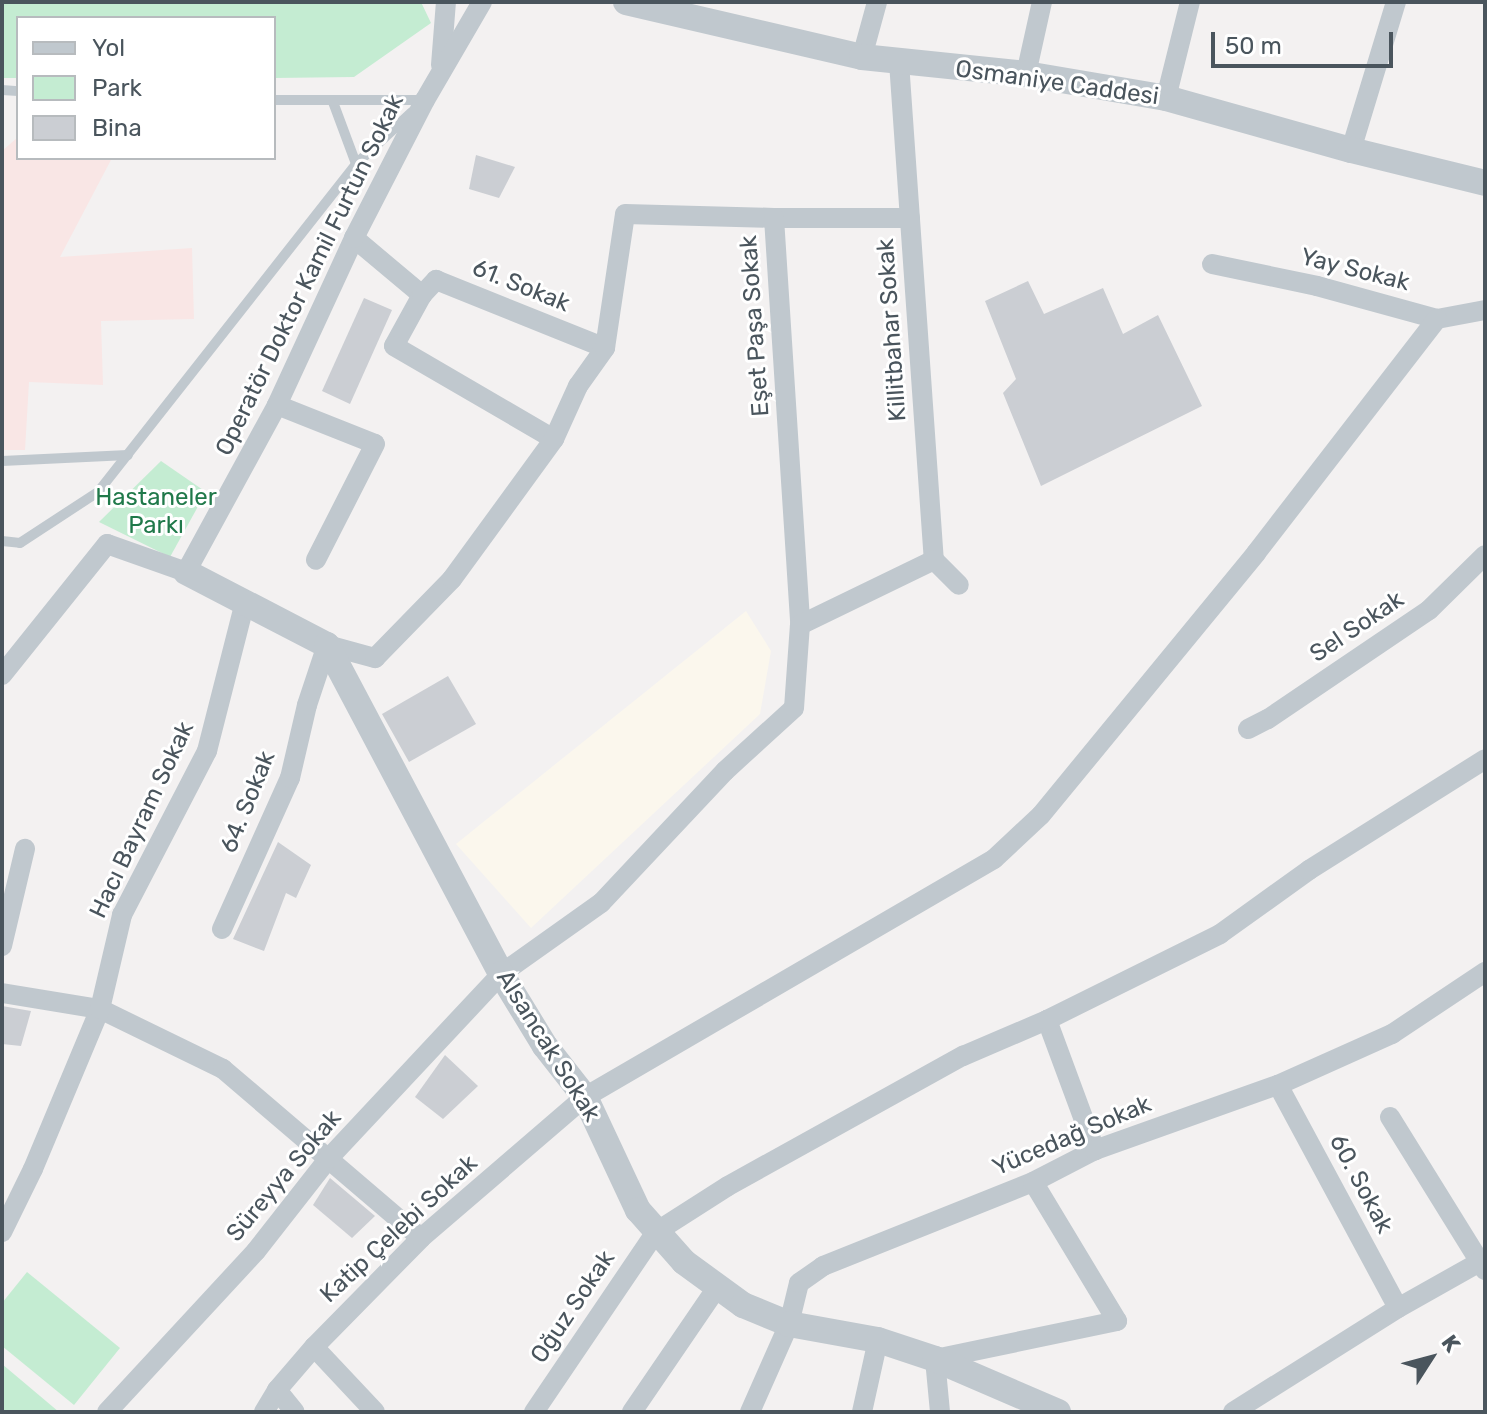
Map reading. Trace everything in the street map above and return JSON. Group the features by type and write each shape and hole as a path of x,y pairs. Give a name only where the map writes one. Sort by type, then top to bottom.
{"street":[{"path":"439,77 446,2"},
{"name":"Operatör Doktor Kamil Furtun Sokak","path":"186,572 277,405 354,238 425,100 482,2"},
{"name":"Osmaniye Caddesi","path":"632,2 862,57 1026,74 1166,98 1351,150 1485,183"},
{"path":"862,57 877,2"},
{"path":"1026,74 1042,2"},
{"path":"1166,98 1190,2"},
{"path":"1351,150 1396,2"},
{"name":"Killitbahar Sokak","path":"899,62 934,560"},
{"name":"Eşet Paşa Sokak","path":"327,645 375,658 452,579 554,439 578,386 605,348 625,214 774,218 800,625 794,708 725,771 601,903 501,974"},
{"path":"774,218 910,218"},
{"path":"354,238 422,295 394,346 554,439"},
{"name":"Yay Sokak","path":"1212,264 1317,286 1437,319 1485,310"},
{"name":"61. Sokak","path":"422,295 436,280 605,348"},
{"name":"Katip Çelebi Sokak","path":"264,1412 277,1390 314,1347 421,1238 585,1097 994,859 1041,815 1256,553 1437,319"},
{"path":"277,405 375,444 316,560"},
{"path":"2,675 107,544 186,572 327,645"},
{"name":"Sel Sokak","path":"1248,729 1268,719 1429,610 1485,555"},
{"path":"800,625 934,560 959,585"},
{"name":"Hacı Bayram Sokak","path":"2,1232 33,1169 100,1009 122,915 207,751 245,602"},
{"name":"Alsancak Sokak","path":"327,645 501,974 545,1046 585,1097 638,1210 684,1262 743,1305 789,1324 878,1340 935,1359 1058,1412"},
{"name":"64. Sokak","path":"222,929 290,778 307,705 327,645"},
{"path":"656,1232 728,1186 963,1056 1047,1020 1220,934 1309,870 1485,759"},
{"path":"2,946 25,849"},
{"name":"Yücedağ Sokak","path":"750,1412 789,1324 799,1283 823,1266 1033,1182 1095,1150 1278,1085 1392,1034 1485,972"},
{"name":"Süreyya Sokak","path":"107,1412 256,1251 329,1158 501,974"},
{"path":"2,993 100,1009 223,1069 421,1238"},
{"path":"1047,1020 1095,1150"},
{"name":"60. Sokak","path":"1278,1085 1398,1308"},
{"path":"1233,1412 1398,1308 1484,1263 1390,1117"},
{"path":"940,1412 935,1359 1117,1321 1033,1182"},
{"name":"Oğuz Sokak","path":"534,1412 656,1232"},
{"path":"632,1412 718,1286"},
{"path":"862,1412 878,1340"},
{"path":"314,1347 375,1412"},
{"path":"277,1390 295,1412"}],"lane":[{"path":"276,100 425,100"},
{"path":"2,541 20,543 98,492 356,164 425,100"},
{"path":"333,102 356,164"},
{"path":"2,461 128,455"}],"shaded area":[{"path":"16,139 16,160 111,160 60,257 192,248 194,319 101,321 103,385 29,382 25,450 2,450 2,151"},
{"path":"746,611 771,651 760,714 531,928 456,844"}],"green space":[{"path":"2,2 421,2 431,23 354,77 276,78 276,16 16,16 16,78 2,78"},
{"name":"Hastaneler Parkı","path":"161,461 206,492 170,557 99,522"},
{"path":"27,1272 120,1348 74,1405 2,1346 2,1303"},
{"path":"2,1364 59,1412 2,1412"}],"building":[{"path":"476,155 515,167 499,198 469,189"},
{"path":"1028,281 1044,314 1103,288 1123,334 1158,315 1202,406 1041,486 1003,393 1016,379 985,301"},
{"path":"364,298 392,310 350,404 322,391"},
{"path":"448,676 476,724 409,762 382,714"},
{"path":"278,842 311,865 296,898 286,893 264,951 233,939"},
{"path":"2,1006 31,1011 21,1046 2,1044"},
{"path":"445,1055 478,1086 443,1119 415,1097"},
{"path":"330,1178 375,1216 352,1238 313,1205"}]}
